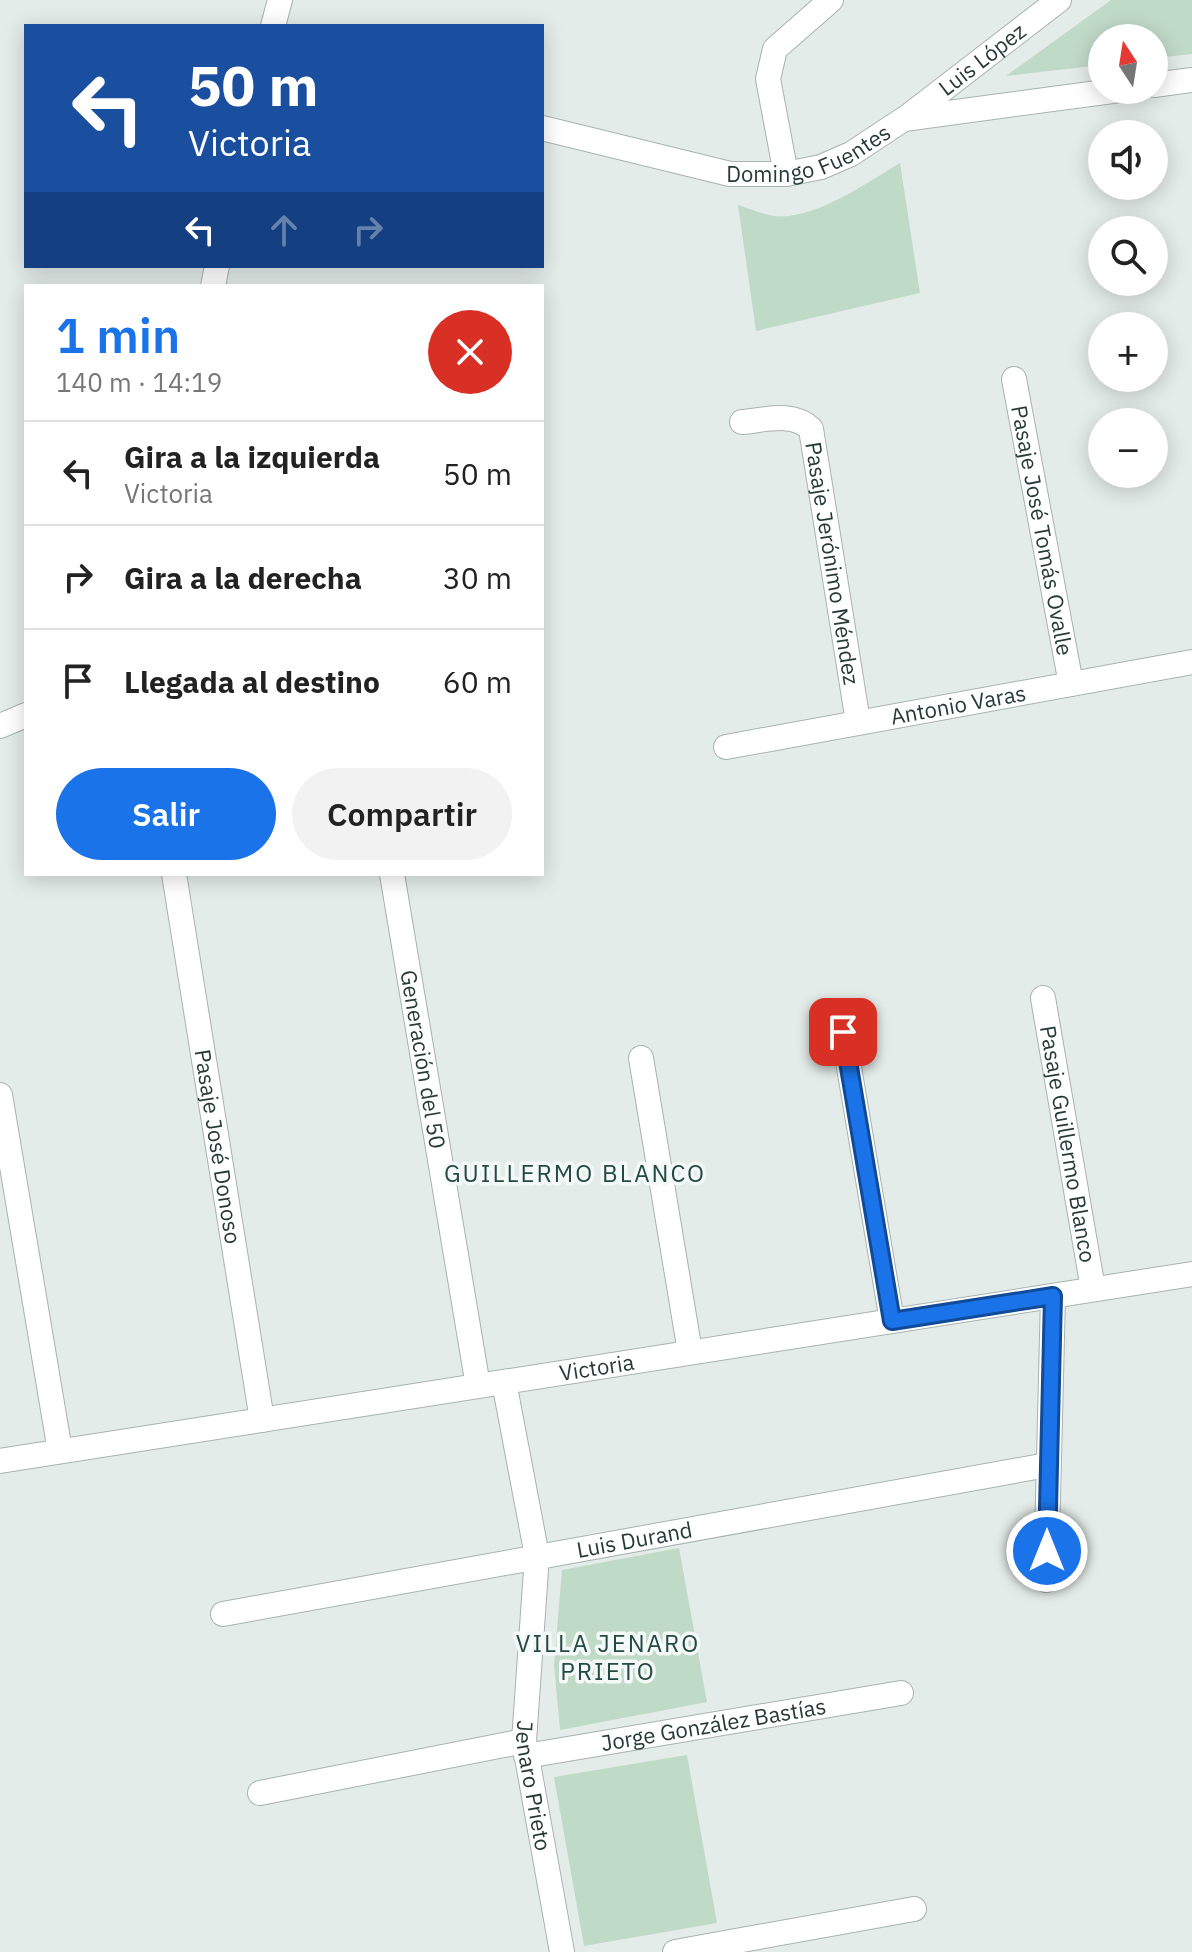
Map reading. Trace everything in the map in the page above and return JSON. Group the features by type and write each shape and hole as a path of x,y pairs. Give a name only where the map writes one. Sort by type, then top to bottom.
{"street":[{"path":"274,24 280,0"},
{"path":"786,174 768,79 775,49 831,0"},
{"name":"Luis López","path":"904,119 1059,0"},
{"path":"1168,83 1192,80"},
{"name":"Domingo Fuentes","path":"544,128 730,174 786,174 821,167 851,154 904,119 1088,94"},
{"name":"Pasaje José Tomás Ovalle","path":"1014,379 1071,684"},
{"name":"Pasaje Jerónimo Méndez","path":"742,422 787,418 803,421 811,429 858,722"},
{"name":"Antonio Varas","path":"726,747 1192,662"},
{"path":"0,726 24,716"},
{"name":"Pasaje José Donoso","path":"174,876 262,1420"},
{"name":"Generación del 50","path":"392,876 478,1386"},
{"name":"Pasaje Guillermo Blanco","path":"1043,998 1093,1289"},
{"path":"843,1032 892,1321"},
{"path":"641,1058 690,1352"},
{"path":"0,1095 60,1451"},
{"name":"Victoria","path":"0,1461 1192,1274"},
{"path":"1046,1580 1053,1296"},
{"name":"Jenaro Prieto","path":"504,1382 537,1556 525,1748 562,1952"},
{"name":"Luis Durand","path":"223,1614 1047,1465"},
{"name":"Jorge González Bastías","path":"260,1793 525,1748 901,1693"},
{"path":"675,1952 914,1909"}],"green space":[{"path":"1111,0 1192,0 1192,54 1168,57 1168,24 1088,24 1088,67 1006,76"},
{"path":"900,163 920,293 756,331 738,205 774,216 806,212 840,198"},
{"path":"679,1548 707,1702 560,1730 554,1665 562,1570"},
{"path":"687,1755 717,1923 584,1946 554,1777"}],"district":[{"name":"GUILLERMO BLANCO","path":"575,1174"},
{"name":"VILLA JENARO PRIETO","path":"608,1658"}],"route":[{"path":"843,1032 892,1321 1053,1296 1047,1551"}]}
